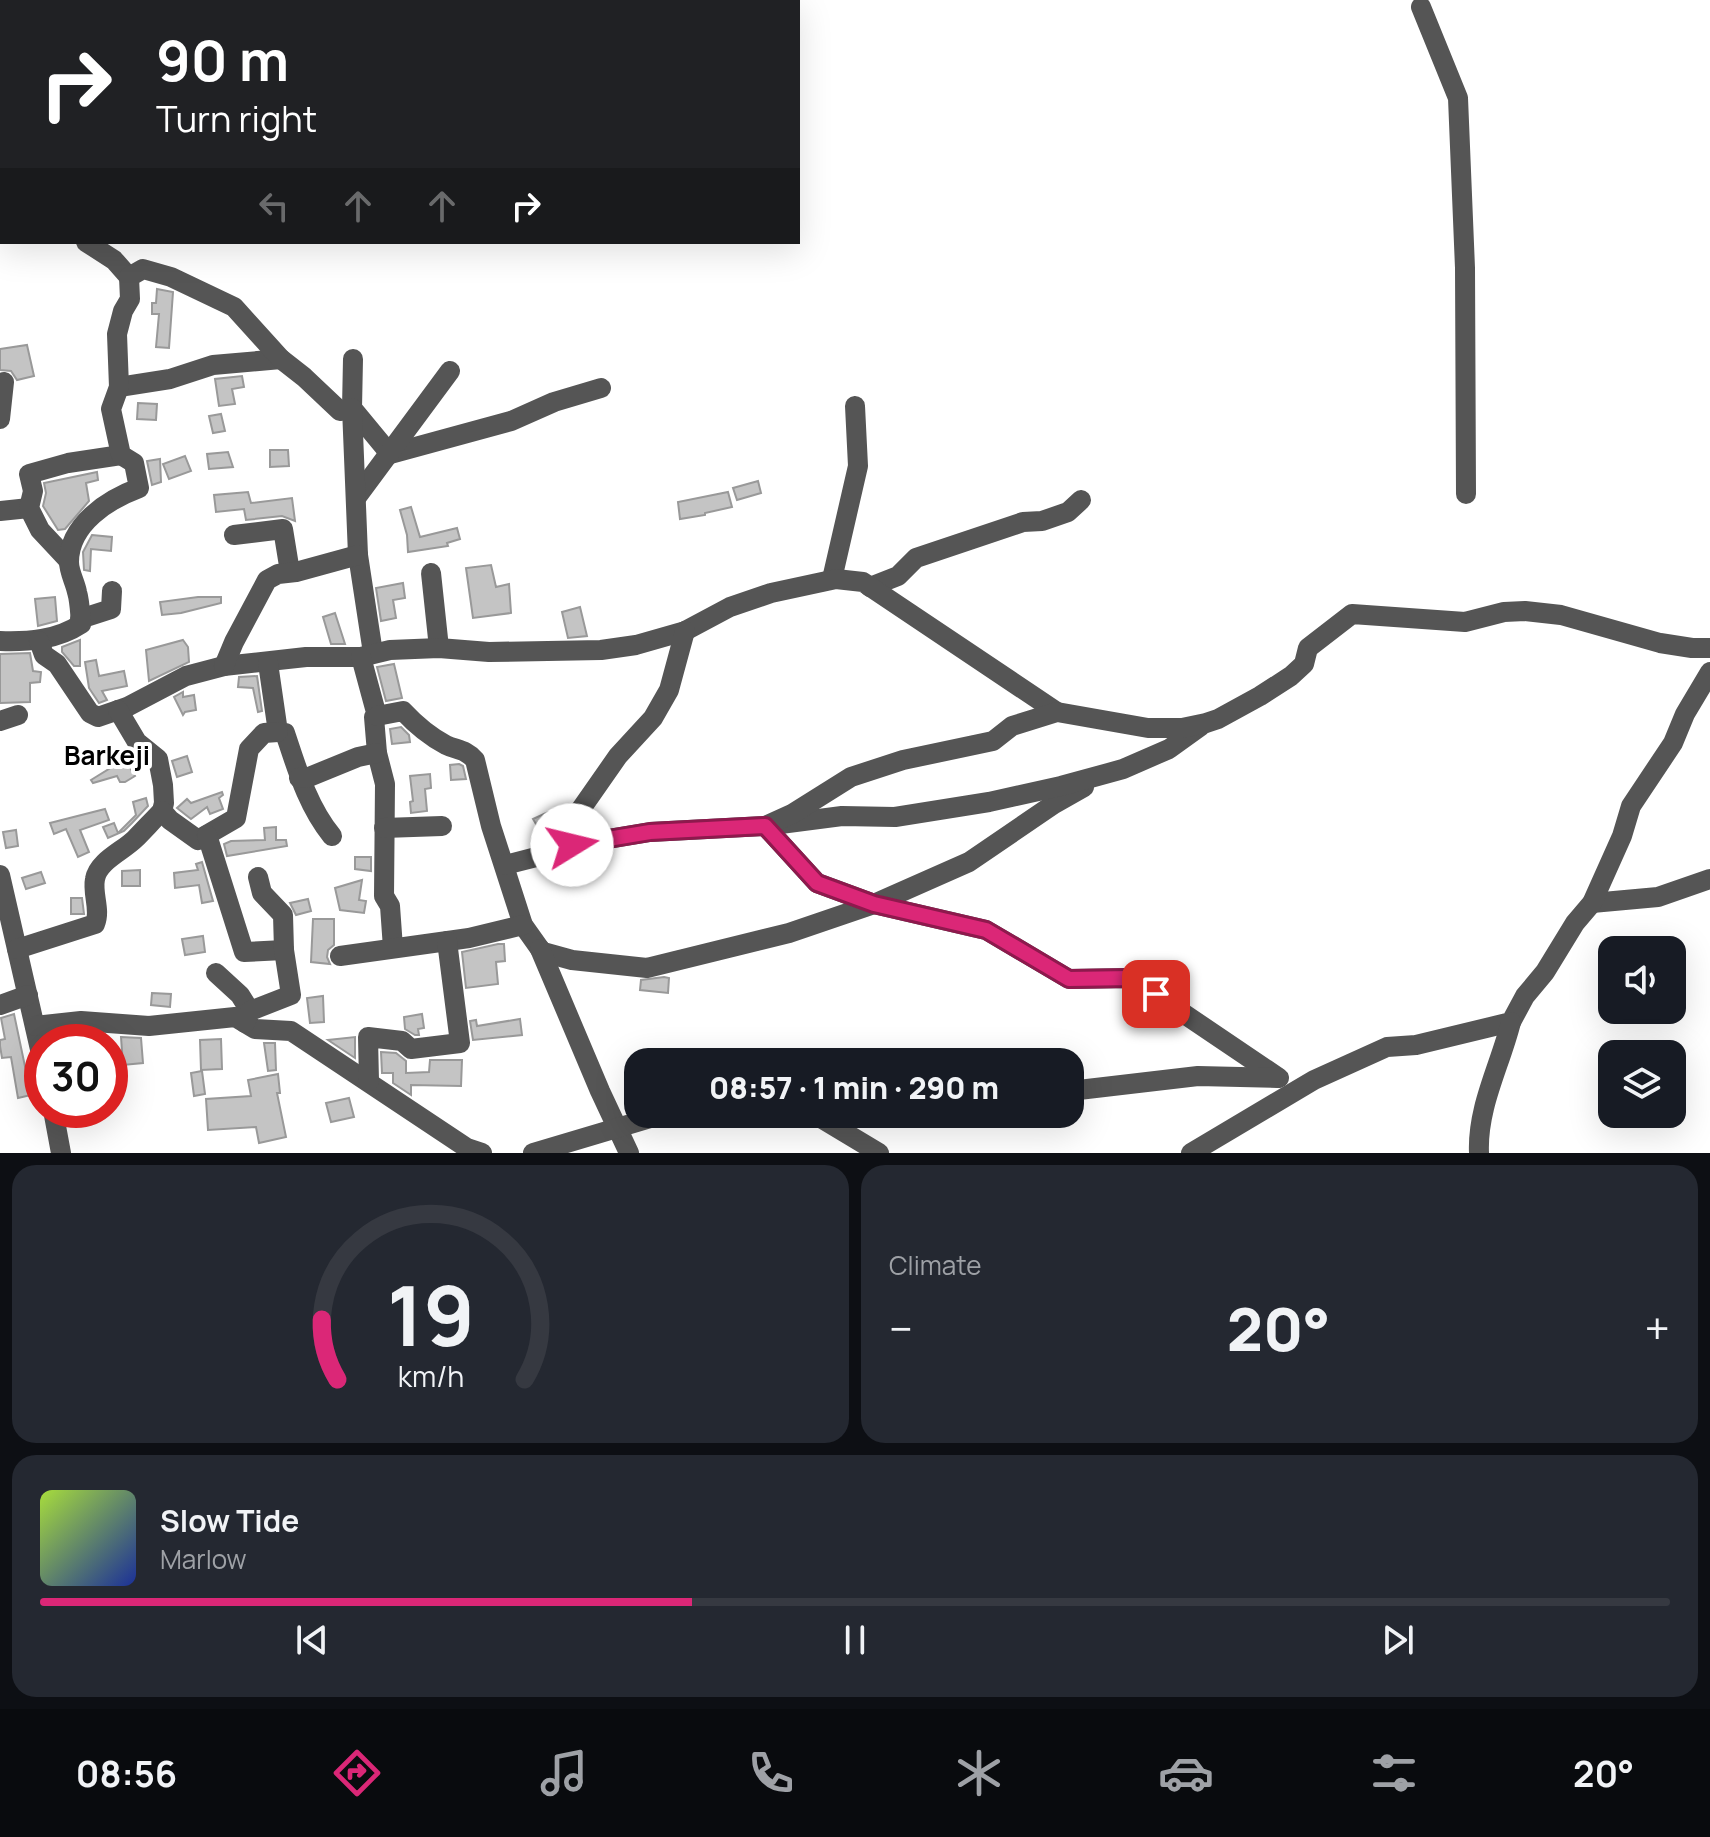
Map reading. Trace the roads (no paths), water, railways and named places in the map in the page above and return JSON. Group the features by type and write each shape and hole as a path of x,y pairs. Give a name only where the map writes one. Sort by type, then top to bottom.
{"street":[{"path":"1421,7 1458,98 1465,268 1466,494"},
{"path":"89,244 114,260 129,277 130,299 117,334 119,387 111,409 121,455"},
{"path":"129,277 143,269 150,270 215,296 234,307 281,359 340,411 352,408"},
{"path":"119,387 170,379 213,365 281,359"},
{"path":"353,359 358,555 367,655 377,716"},
{"path":"356,498 450,371"},
{"path":"0,419 4,382"},
{"path":"390,454 511,421 554,402 601,388"},
{"path":"352,408 390,454"},
{"path":"832,579 850,512 863,409"},
{"path":"0,641 39,641 81,624 78,592 69,561 40,530 29,508 33,491 29,474 68,463 121,455 134,463 139,488 98,508 78,534 69,561"},
{"path":"870,587 898,576 916,558 1023,522 1042,521 1068,512 1081,500"},
{"path":"0,511 29,508"},
{"path":"234,535 283,529 290,572"},
{"path":"224,666 267,580 358,555"},
{"path":"431,573 439,648"},
{"path":"39,641 44,655 57,664 90,713 98,717 186,676 224,666 306,657 367,655 390,650 601,650 636,645 685,631 730,607 771,593 832,579 863,582 1057,712 1148,728 1182,728 1206,723"},
{"path":"80,619 111,609 112,591"},
{"path":"540,949 572,960 647,968 789,933 874,904 969,862 1054,804 1115,771 1169,749 1206,723 1260,696 1291,676 1304,664 1308,648 1352,614 1465,622 1504,612 1525,611 1561,615 1660,643 1710,648"},
{"path":"572,845 569,830 574,819 618,756 653,718 669,690 685,631"},
{"path":"268,663 278,732"},
{"path":"1479,1153 1481,1120 1511,1022 1525,996 1592,903 1622,836 1631,806 1673,743 1685,714 1710,672"},
{"path":"17,949 95,924 98,917 94,884 96,874 133,842 162,811 163,785 158,759 137,742 118,710"},
{"path":"393,948 390,906 384,896 385,784 377,753 374,717 403,711 417,726 447,746 468,752 475,760 491,826 523,925 540,949 629,1153"},
{"path":"765,826 792,814 851,777 903,760 993,741 1012,726 1057,712"},
{"path":"162,811 198,840 236,818 249,749 264,733 285,733 299,778 322,824 332,836"},
{"path":"299,778 377,753"},
{"path":"505,865 572,845 650,832 765,826 842,816 895,817 1033,792 1115,771"},
{"path":"384,828 442,826"},
{"path":"765,826 817,883 874,904 986,930 1069,979 1131,978 1279,1078"},
{"path":"207,835 244,952 284,950"},
{"path":"0,875 35,1024"},
{"path":"128,1024 149,1026 247,1017 291,995 284,950 283,915 262,893 258,877"},
{"path":"1592,903 1658,897 1710,879"},
{"path":"340,956 447,941 523,925"},
{"path":"369,1081 368,1037 402,1041 411,1049 460,1043 447,941"},
{"path":"216,973 240,995 247,1017 255,1029 291,1031 467,1148 482,1153"},
{"path":"0,1005 28,995"},
{"path":"285,998 291,1031"},
{"path":"53,1024 81,1021 122,1024"},
{"path":"1191,1153 1314,1080 1387,1047 1416,1045 1511,1022"},
{"path":"1084,1089 1198,1076 1314,1080"},
{"path":"533,1153 624,1126"},
{"path":"56,1128 61,1153"},
{"path":"837,1128 879,1153"}],"district":[{"name":"Barkeji","path":"107,755"}]}
